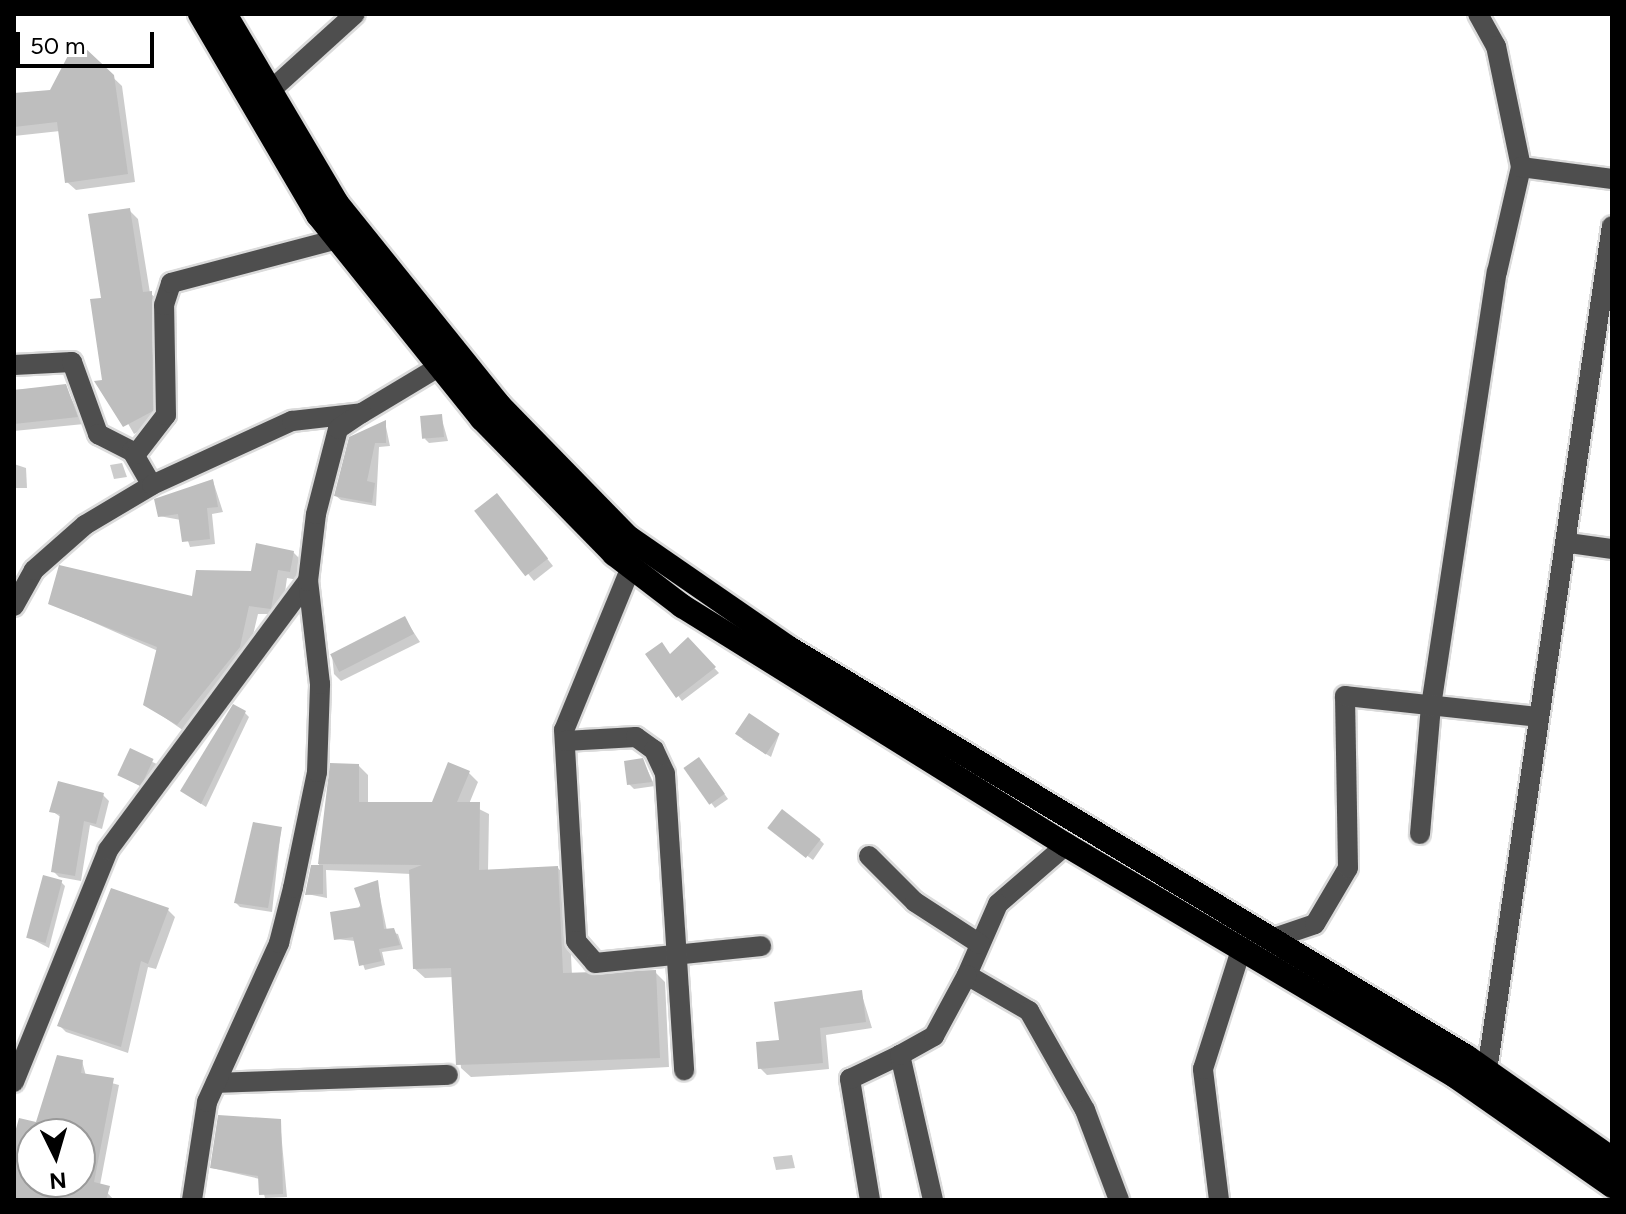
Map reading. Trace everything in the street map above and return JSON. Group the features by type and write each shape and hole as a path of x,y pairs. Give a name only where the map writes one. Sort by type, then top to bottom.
{"highway":[{"path":"200,14 259,100 336,202 387,283 569,514 631,567 1066,845 1481,1080 1612,1159"},
{"path":"225,14 259,100 338,239 387,283"},
{"path":"450,361 584,499 695,588 1271,939 1481,1080 1612,1186"}],"street":[{"path":"259,100 355,14"},
{"path":"1420,834 1431,706 1497,272 1521,167 1496,46 1478,14"},
{"path":"1521,167 1612,179"},
{"path":"1481,1080 1569,543 1612,226"},
{"path":"136,454 166,415 164,305 171,283 338,239"},
{"path":"192,1200 191,1171 216,1083 279,943 317,772 320,684 308,581 338,429 450,361"},
{"path":"14,365 72,362 98,434 136,454 152,485"},
{"path":"14,606 34,570 85,525 152,485 292,421 362,413"},
{"path":"1569,543 1612,549"},
{"path":"631,567 576,690 565,741 576,941 584,957 595,963 761,946"},
{"path":"14,1082 108,850 308,581"},
{"path":"1271,939 1315,924 1348,868 1345,696 1539,717"},
{"path":"565,741 636,737 654,750 670,804 684,1070"},
{"path":"870,1200 850,1079 934,1036 967,975 998,904 1066,845"},
{"path":"869,856 915,902 980,944"},
{"path":"1219,1200 1203,1069 1242,947"},
{"path":"967,975 1029,1011 1085,1110 1119,1200"},
{"path":"900,1055 933,1200"},
{"path":"216,1083 448,1075"}],"building":[{"path":"84,47 114,75 128,174 65,183 57,122 14,127 14,93 50,90 72,48"},
{"path":"130,208 143,292 152,291 153,411 123,427 94,381 102,380 90,299 101,298 88,214"},
{"path":"66,384 78,417 14,424 14,390"},
{"path":"442,414 444,437 422,439 420,416"},
{"path":"386,420 386,443 375,443 367,481 375,483 372,503 334,496 349,437"},
{"path":"213,479 218,507 207,508 210,539 182,542 178,514 158,517 154,499"},
{"path":"497,493 548,558 525,576 474,511"},
{"path":"256,543 294,551 290,572 278,570 271,609 249,606 240,647 177,725 143,705 157,647 48,604 59,565 192,596 196,570 251,571"},
{"path":"405,616 414,634 339,672 330,654"},
{"path":"688,637 716,667 676,698 645,654 662,642 670,654"},
{"path":"233,704 246,711 201,804 180,791"},
{"path":"749,713 780,734 766,754 735,734"},
{"path":"130,748 154,759 141,786 117,775"},
{"path":"699,757 725,794 709,805 683,768"},
{"path":"643,758 652,782 627,785 624,761"},
{"path":"448,762 470,771 457,802 480,802 479,870 558,866 563,973 656,970 660,1058 456,1065 451,968 413,969 409,870 422,865 318,864 330,763 359,764 359,802 432,802"},
{"path":"58,781 104,793 96,824 84,821 75,876 51,872 60,814 49,812"},
{"path":"782,809 821,839 806,858 767,828"},
{"path":"253,822 282,827 268,908 234,903"},
{"path":"311,865 323,865 323,894 305,895"},
{"path":"43,875 62,880 45,943 26,938"},
{"path":"378,880 384,929 394,928 400,945 379,949 382,961 359,966 353,937 334,940 330,912 361,907 354,888"},
{"path":"111,888 169,908 148,964 141,961 121,1047 57,1026"},
{"path":"862,990 866,1022 820,1028 823,1063 758,1069 756,1042 779,1040 774,1002"},
{"path":"57,1055 83,1060 81,1073 114,1078 96,1172 96,1118 37,1118"},
{"path":"218,1115 281,1119 283,1194 259,1195 258,1176 210,1168"},
{"path":"16,1129 16,1198 96,1198 96,1182 110,1186 106,1200 14,1200"}]}
